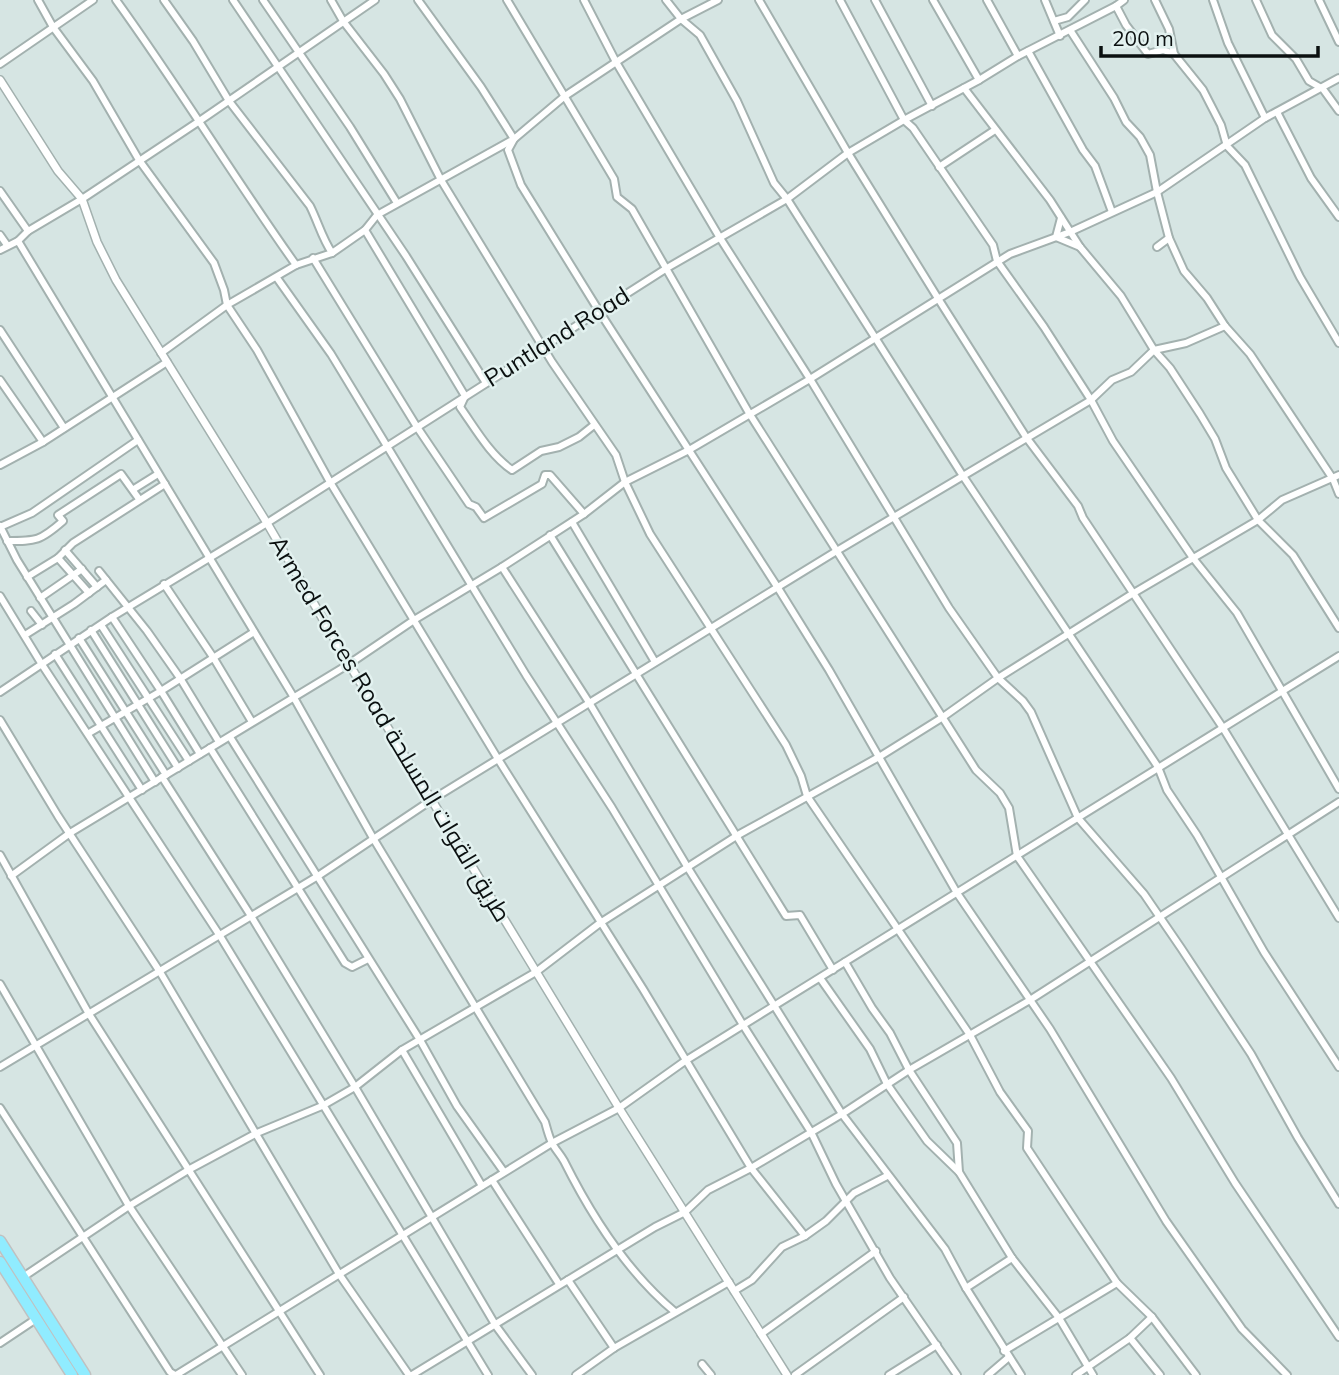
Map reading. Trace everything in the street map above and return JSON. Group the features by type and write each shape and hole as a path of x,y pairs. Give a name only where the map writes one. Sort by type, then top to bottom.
{"highway":[{"path":"0,1241 85,1375"},
{"path":"0,1262 72,1375"}],"street":[{"path":"38,0 53,27 93,81 139,160 214,263 227,305 257,350 330,482 498,759 751,1168 805,1236"},
{"path":"0,64 93,0"},
{"path":"116,0 157,56 198,122 216,144 296,265"},
{"path":"164,0 193,41 229,101 310,206 322,238 332,253"},
{"path":"233,0 406,256 486,383"},
{"path":"263,0 350,127 397,203"},
{"path":"331,0 343,21 395,91 441,180 543,347 616,455 625,482 650,534 786,745 807,796 970,1035 1000,1092 1028,1131 1027,1148 1116,1283 1152,1317 1196,1375"},
{"path":"0,250 18,241 28,231 198,122 374,0"},
{"path":"418,0 481,87 514,139"},
{"path":"507,0 614,179 617,197 632,209 749,413 835,552 976,770 1000,793 1009,808 1017,856 1171,1078 1235,1183 1339,1336"},
{"path":"584,0 616,62 720,239 810,379 949,608 998,678 1031,712 1078,818 1144,894 1160,917 1251,1054 1339,1204"},
{"path":"666,0 681,19 700,35 737,102 774,183 787,199 963,476 1158,767 1167,790 1197,835 1290,994 1339,1067"},
{"path":"161,353 227,305 296,265 332,253 365,230 377,215 514,139 565,96 681,19 718,0"},
{"path":"759,0 848,153 939,300 1026,437 1077,506 1132,594 1223,728 1339,918"},
{"path":"840,0 904,120 913,128 993,245 997,261 1044,327 1091,400 1113,441 1193,558 1237,612 1339,789"},
{"path":"875,0 932,106"},
{"path":"933,0 979,80"},
{"path":"987,0 1018,56"},
{"path":"1045,0 1060,36"},
{"path":"1054,21 1068,17 1086,0"},
{"name":"Puntland Road","path":"0,692 91,630 267,523 667,268 787,199 848,153 1018,56 1124,0"},
{"path":"1154,0 1169,29 1174,54 1213,106 1227,146 1245,166 1300,277 1339,343"},
{"path":"1213,0 1228,43 1265,118"},
{"path":"1256,0 1272,35 1296,59 1309,81 1323,89 1339,111"},
{"path":"1319,0 1339,42"},
{"path":"1116,6 1147,54 1163,50 1174,54"},
{"path":"1070,30 1114,98 1126,122 1140,137 1150,155 1169,237 1184,271 1250,354 1336,477 1339,494"},
{"path":"1028,51 1083,150 1095,166 1112,212"},
{"path":"11,876 70,833 349,664 414,620 502,567 584,514 625,482 689,450 810,379 997,261 1028,246 1070,232 1157,192 1265,118 1339,78"},
{"name":"Armed Forces Road طريق القوات المسلحة","path":"0,80 58,171 82,198 97,242 116,280 267,523 349,664 619,1108 787,1375"},
{"path":"964,88 1050,200 1080,247 1121,296 1154,350 1170,368 1200,414 1215,439 1226,468 1258,520 1293,555 1339,628"},
{"path":"1277,113 1311,178 1339,217"},
{"path":"939,167 995,130"},
{"path":"514,139 508,150 511,164 522,185 599,311 778,588 957,892 1050,1029 1159,1211 1200,1272 1242,1329 1287,1375"},
{"path":"0,191 28,231"},
{"path":"1056,237 1061,218"},
{"path":"365,230 465,396 460,407 493,451 512,470 541,450 559,447 579,437 594,425"},
{"path":"0,235 7,245"},
{"path":"1056,237 1080,247"},
{"path":"1157,247 1169,237"},
{"path":"18,241 293,696 373,838 476,1005 545,1122 552,1143 581,1194 639,1277 675,1312"},
{"path":"313,258 416,427 469,504 476,507 484,518 542,484 544,475 551,475 584,514"},
{"path":"277,278 331,354 556,723 612,808 811,1132 846,1202 904,1297 957,1375"},
{"path":"0,1067 318,876 433,799 655,662 1091,400 1112,380 1131,372 1154,350 1186,343 1226,326"},
{"path":"0,330 64,428"},
{"path":"0,465 43,442 167,362"},
{"path":"0,380 43,442"},
{"path":"138,440 32,513 0,527 27,577 155,782"},
{"path":"134,489 158,474"},
{"path":"58,515 118,475 122,475 139,499"},
{"path":"23,1277 190,1169 257,1133 322,1106 355,1087 402,1050 536,972 600,923 738,835 879,757 1132,594 1258,520 1282,500 1336,477"},
{"path":"27,577 165,484"},
{"path":"7,541 32,542 42,538 62,521 49,500"},
{"path":"572,522 655,662"},
{"path":"550,535 786,916 800,915 833,970"},
{"path":"65,550 97,587"},
{"path":"58,558 89,593"},
{"path":"502,567 590,704 688,868 842,1114 945,1249 966,1288 1021,1375"},
{"path":"40,598 82,569"},
{"path":"99,571 180,678 219,742"},
{"path":"25,635 106,580"},
{"path":"164,584 252,722"},
{"path":"0,596 219,936 488,1375"},
{"path":"31,611 42,625"},
{"path":"112,617 200,754"},
{"path":"101,625 190,761"},
{"path":"91,630 178,768"},
{"path":"89,733 254,632"},
{"path":"79,638 127,712 355,1087 496,1326 532,1375"},
{"path":"55,654 142,790"},
{"path":"0,1108 118,1295 170,1372 175,1375 552,1143 619,1108 685,1060 1339,656"},
{"path":"0,720 160,972 339,1274 411,1375 496,1326 559,1284 685,1212 708,1190 751,1168 909,1070 1030,1000 1339,802"},
{"path":"230,737 420,1040 457,1106 504,1172"},
{"path":"210,748 345,963 352,967 368,959"},
{"path":"0,855 89,1014 320,1375"},
{"path":"845,962 890,1033 909,1070 957,1143 959,1172"},
{"path":"820,978 870,1049 887,1084 927,1141 959,1172 1012,1258 1059,1318 1093,1375"},
{"path":"0,984 129,1206 242,1375"},
{"path":"402,1050 482,1186"},
{"path":"734,1291 752,1280 782,1247 805,1236 825,1222 854,1194 887,1176"},
{"path":"492,1180 559,1284"},
{"path":"761,1334 876,1251"},
{"path":"966,1288 1012,1258"},
{"path":"568,1280 614,1348"},
{"path":"576,1375 614,1348 729,1282"},
{"path":"1004,1350 1116,1283"},
{"path":"795,1375 904,1297"},
{"path":"1076,1375 1130,1338 1152,1317"},
{"path":"0,1343 36,1319"},
{"path":"1130,1338 1160,1375"},
{"path":"888,1375 937,1345"},
{"path":"988,1375 1009,1357"},
{"path":"702,1364 710,1375"}]}
